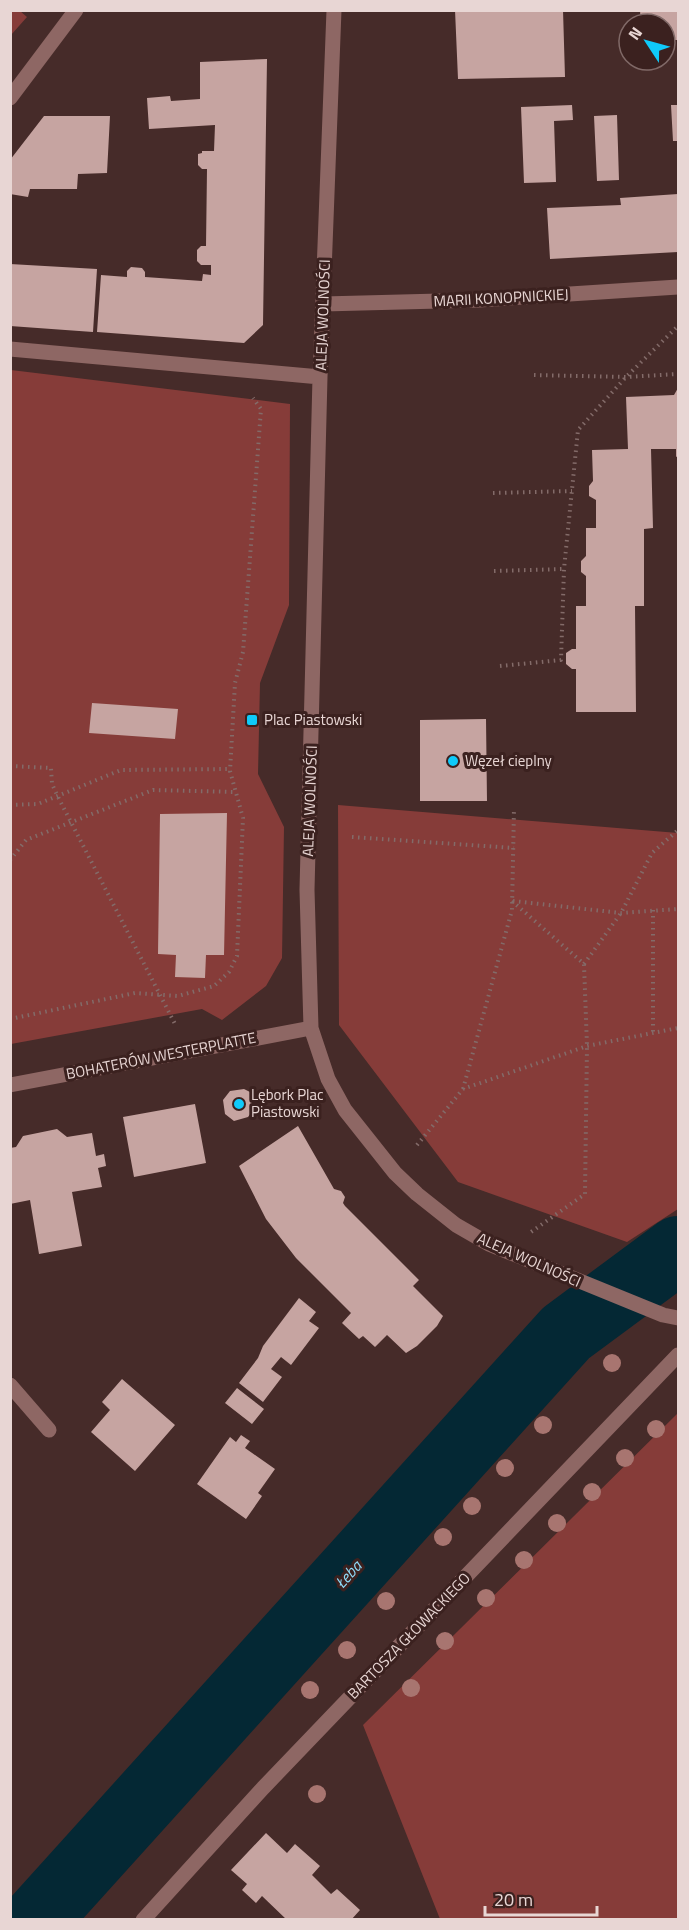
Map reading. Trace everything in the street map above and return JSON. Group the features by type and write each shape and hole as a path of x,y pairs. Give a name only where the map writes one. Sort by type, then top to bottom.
{"street":[{"path":"10,98 76,10"},
{"name":"ALEJA WOLNOŚCI","path":"334,10 320,377 307,890 311,1028 328,1079 345,1110 395,1173 417,1194 481,1240 519,1258 671,1316"},
{"name":"MARII KONOPNICKIEJ","path":"323,304 479,300 678,287"},
{"path":"10,349 320,377"},
{"name":"BOHATERÓW WESTERPLATTE","path":"10,1085 311,1028"},
{"name":"BARTOSZA GŁOWACKIEGO","path":"143,1920 271,1780 678,1355"},
{"path":"10,1385 49,1430"}],"path":[{"path":"500,666 561,660 564,569 578,430 626,377 678,326"},
{"path":"534,375 626,377 678,375"},
{"path":"10,1019 135,993 178,996 214,986 229,972 237,956 243,818 231,769 235,683 243,652 261,409 251,397"},
{"path":"493,493 572,491"},
{"path":"494,571 564,569"},
{"path":"10,766 51,768 52,784 58,797 175,1024"},
{"path":"10,805 38,804 121,770 231,769"},
{"path":"10,860 26,840 153,790 236,792"},
{"path":"417,1144 463,1089 512,910 514,808"},
{"path":"531,1232 585,1194 587,1046 584,964 621,913 652,853 678,830"},
{"path":"352,837 514,848"},
{"path":"512,901 621,913 678,909"},
{"path":"512,901 584,964"},
{"path":"652,910 653,1032"},
{"path":"463,1089 587,1046 678,1028"}],"shaded area":[{"path":"11,10 20,11 27,17 11,35"},
{"path":"11,370 290,404 289,605 260,683 258,774 284,827 282,958 266,986 222,1020 202,1009 11,1044"},
{"path":"338,805 678,833 678,1209 627,1242 458,1182 339,1025"},
{"path":"678,1413 678,1919 440,1919 363,1725"}],"building":[{"path":"455,10 563,10 565,77 458,79"},
{"path":"640,10 678,10 678,40 677,12 640,12"},
{"path":"267,59 263,325 244,343 97,332 101,275 127,277 127,271 131,267 142,268 145,277 202,281 203,274 211,275 211,265 201,265 197,261 197,250 201,246 206,246 207,169 202,169 198,165 198,154 202,151 214,151 215,125 149,129 147,98 170,96 171,101 200,99 200,62"},
{"path":"572,105 573,120 554,121 556,182 524,183 521,107"},
{"path":"671,105 678,105 678,141 673,141"},
{"path":"617,115 619,180 597,181 594,116"},
{"path":"44,116 110,116 107,173 78,174 77,189 30,189 28,197 10,194 10,160"},
{"path":"678,194 678,252 550,259 547,208 621,205 620,198"},
{"path":"10,264 97,269 93,332 10,326"},
{"path":"678,388 678,456 676,457 676,449 651,449 653,528 644,529 644,606 635,606 636,712 576,712 576,669 566,664 566,653 576,649 576,606 586,606 586,576 581,572 581,561 586,556 586,528 596,528 596,500 589,496 589,486 593,481 592,450 628,449 626,397 674,395"},
{"path":"92,703 178,709 175,739 89,733"},
{"name":"Węzeł cieplny","path":"486,719 487,801 420,801 420,720"},
{"path":"227,813 224,955 206,955 205,978 175,977 176,955 158,954 160,814"},
{"name":"Lębork Plac Piastowski","path":"244,1089 252,1093 254,1109 248,1117 234,1121 225,1114 223,1100 230,1091"},
{"path":"195,1104 206,1163 134,1177 123,1117"},
{"path":"298,1126 334,1189 341,1191 345,1197 343,1203 345,1206 419,1280 413,1286 443,1316 437,1326 417,1346 406,1353 387,1335 375,1347 363,1336 359,1339 342,1323 351,1313 296,1258 266,1219 239,1166"},
{"path":"57,1129 67,1137 92,1133 96,1156 104,1154 106,1166 98,1168 102,1187 72,1192 82,1246 39,1254 30,1200 10,1204 10,1148 16,1147 23,1136"},
{"path":"299,1298 316,1312 309,1321 319,1328 291,1365 281,1357 271,1369 282,1377 263,1402 239,1383"},
{"path":"122,1379 175,1425 135,1471 91,1432 110,1410 102,1402"},
{"path":"237,1388 264,1409 252,1424 225,1403"},
{"path":"241,1435 250,1441 245,1448 275,1469 258,1493 262,1496 246,1519 197,1484 230,1437 236,1442"},
{"path":"266,1833 287,1853 295,1844 320,1866 312,1875 331,1894 337,1889 360,1910 351,1920 287,1920 262,1896 256,1903 242,1890 247,1884 231,1870"}],"waterway":[{"name":"Łeba","path":"36,1920 566,1333 678,1250"}],"place":[{"name":"Plac Piastowski","path":"252,720"},
{"name":"Węzeł cieplny","path":"453,761"},
{"name":"Lębork Plac Piastowski","path":"239,1104"}]}
